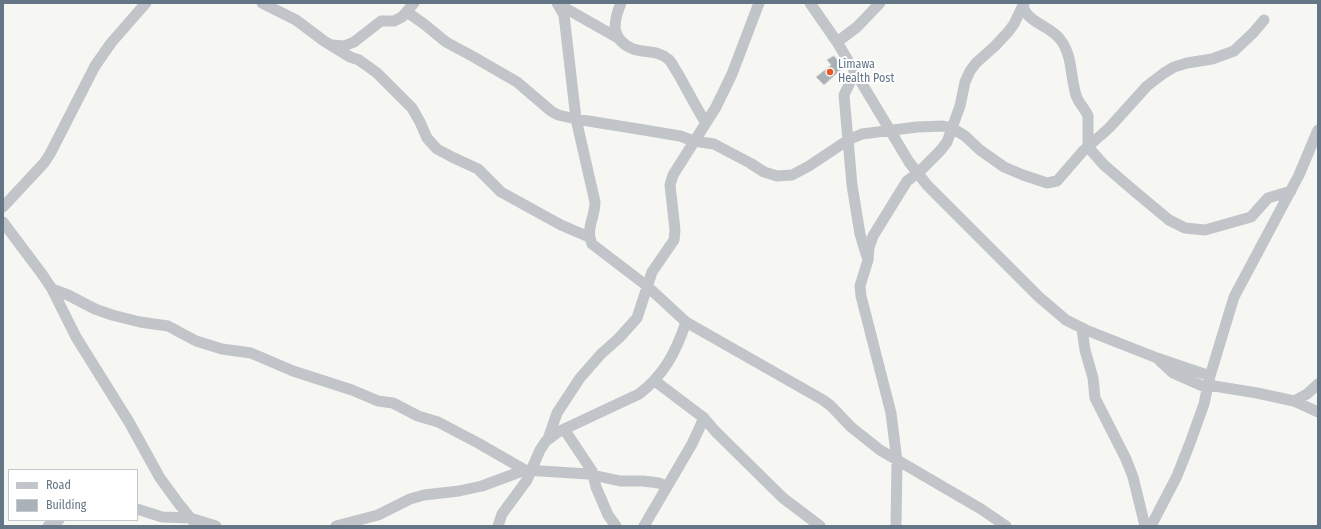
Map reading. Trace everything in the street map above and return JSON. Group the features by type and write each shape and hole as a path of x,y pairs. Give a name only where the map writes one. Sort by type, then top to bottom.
{"street":[{"path":"3,207 50,154 95,66 111,43 146,3"},
{"path":"262,3 296,20 331,45 366,65 398,93 412,108 420,122 426,138 437,149 478,169 502,192 561,225 589,237"},
{"path":"557,3 618,38 633,49 652,52 668,60 706,123"},
{"path":"557,3 564,15 576,119 595,202 595,212 589,232 589,237 592,244 647,286 686,322 823,400 831,406 851,427 880,450 981,509 1006,526"},
{"path":"618,38 615,28 615,20 621,3"},
{"path":"498,526 502,514 520,490 528,470 548,439 557,413 580,378 600,354 619,338 637,318 652,272 674,240 675,230 670,184 673,175 716,107 732,74 759,3"},
{"path":"810,3 837,42 909,162 927,185 1039,297 1066,320 1082,329 1157,358 1208,383 1294,402 1318,412"},
{"path":"837,42 857,27 880,3"},
{"path":"896,526 897,461 891,413 861,296 860,286 868,260 869,248 873,236 907,181 918,173 947,142 960,106 965,82 970,71 976,63 1008,32 1014,24 1024,4"},
{"path":"1024,4 1027,14 1060,38 1064,45 1070,59 1076,94 1080,104 1087,112 1088,116 1088,147 1104,165 1169,220 1185,228 1205,230 1250,216 1268,198 1291,191"},
{"path":"331,45 344,46 354,42 381,21 394,21 402,17 413,6 424,24 446,42 517,82 551,111 558,115 673,135 694,141 714,144 764,172 777,176 792,175 809,166 848,140 862,134 917,127 943,126 952,128 965,136 980,150 1004,167 1022,175 1047,183 1057,181 1088,147 1109,128 1147,86 1164,73 1174,67 1212,59 1234,51 1264,20"},
{"path":"855,72 844,95 852,185 860,234 868,260"},
{"path":"1151,526 1177,476 1204,404 1208,383 1234,297 1291,191 1318,130"},
{"path":"907,181 909,162"},
{"path":"3,222 52,289 76,337 160,478 194,522"},
{"path":"52,289 68,295 95,309 112,315 140,322 168,326 196,341 222,350 251,353 293,371 352,390 378,401 393,404 418,416 438,422 528,470 593,476 620,481 643,481 659,483 667,487"},
{"path":"548,439 564,429 639,394 655,381 673,355 686,322"},
{"path":"1082,329 1085,350 1093,378 1095,398 1128,465 1135,484 1145,526"},
{"path":"655,381 704,418 720,436 783,498 820,526"},
{"path":"1294,402 1307,394 1318,384"},
{"path":"644,526 692,444 704,418"},
{"path":"564,429 592,471 596,487 605,508 616,526"},
{"path":"336,526 378,515 410,499 424,495 459,491 482,486 528,470"},
{"path":"138,509 162,517 216,526"},
{"path":"48,526 57,521"}],"building":[{"name":"Limawa Health Post","path":"834,56 844,67 824,85 816,77 831,65 827,60"}],"place":[{"name":"Limawa Health Post","path":"830,72"}]}
